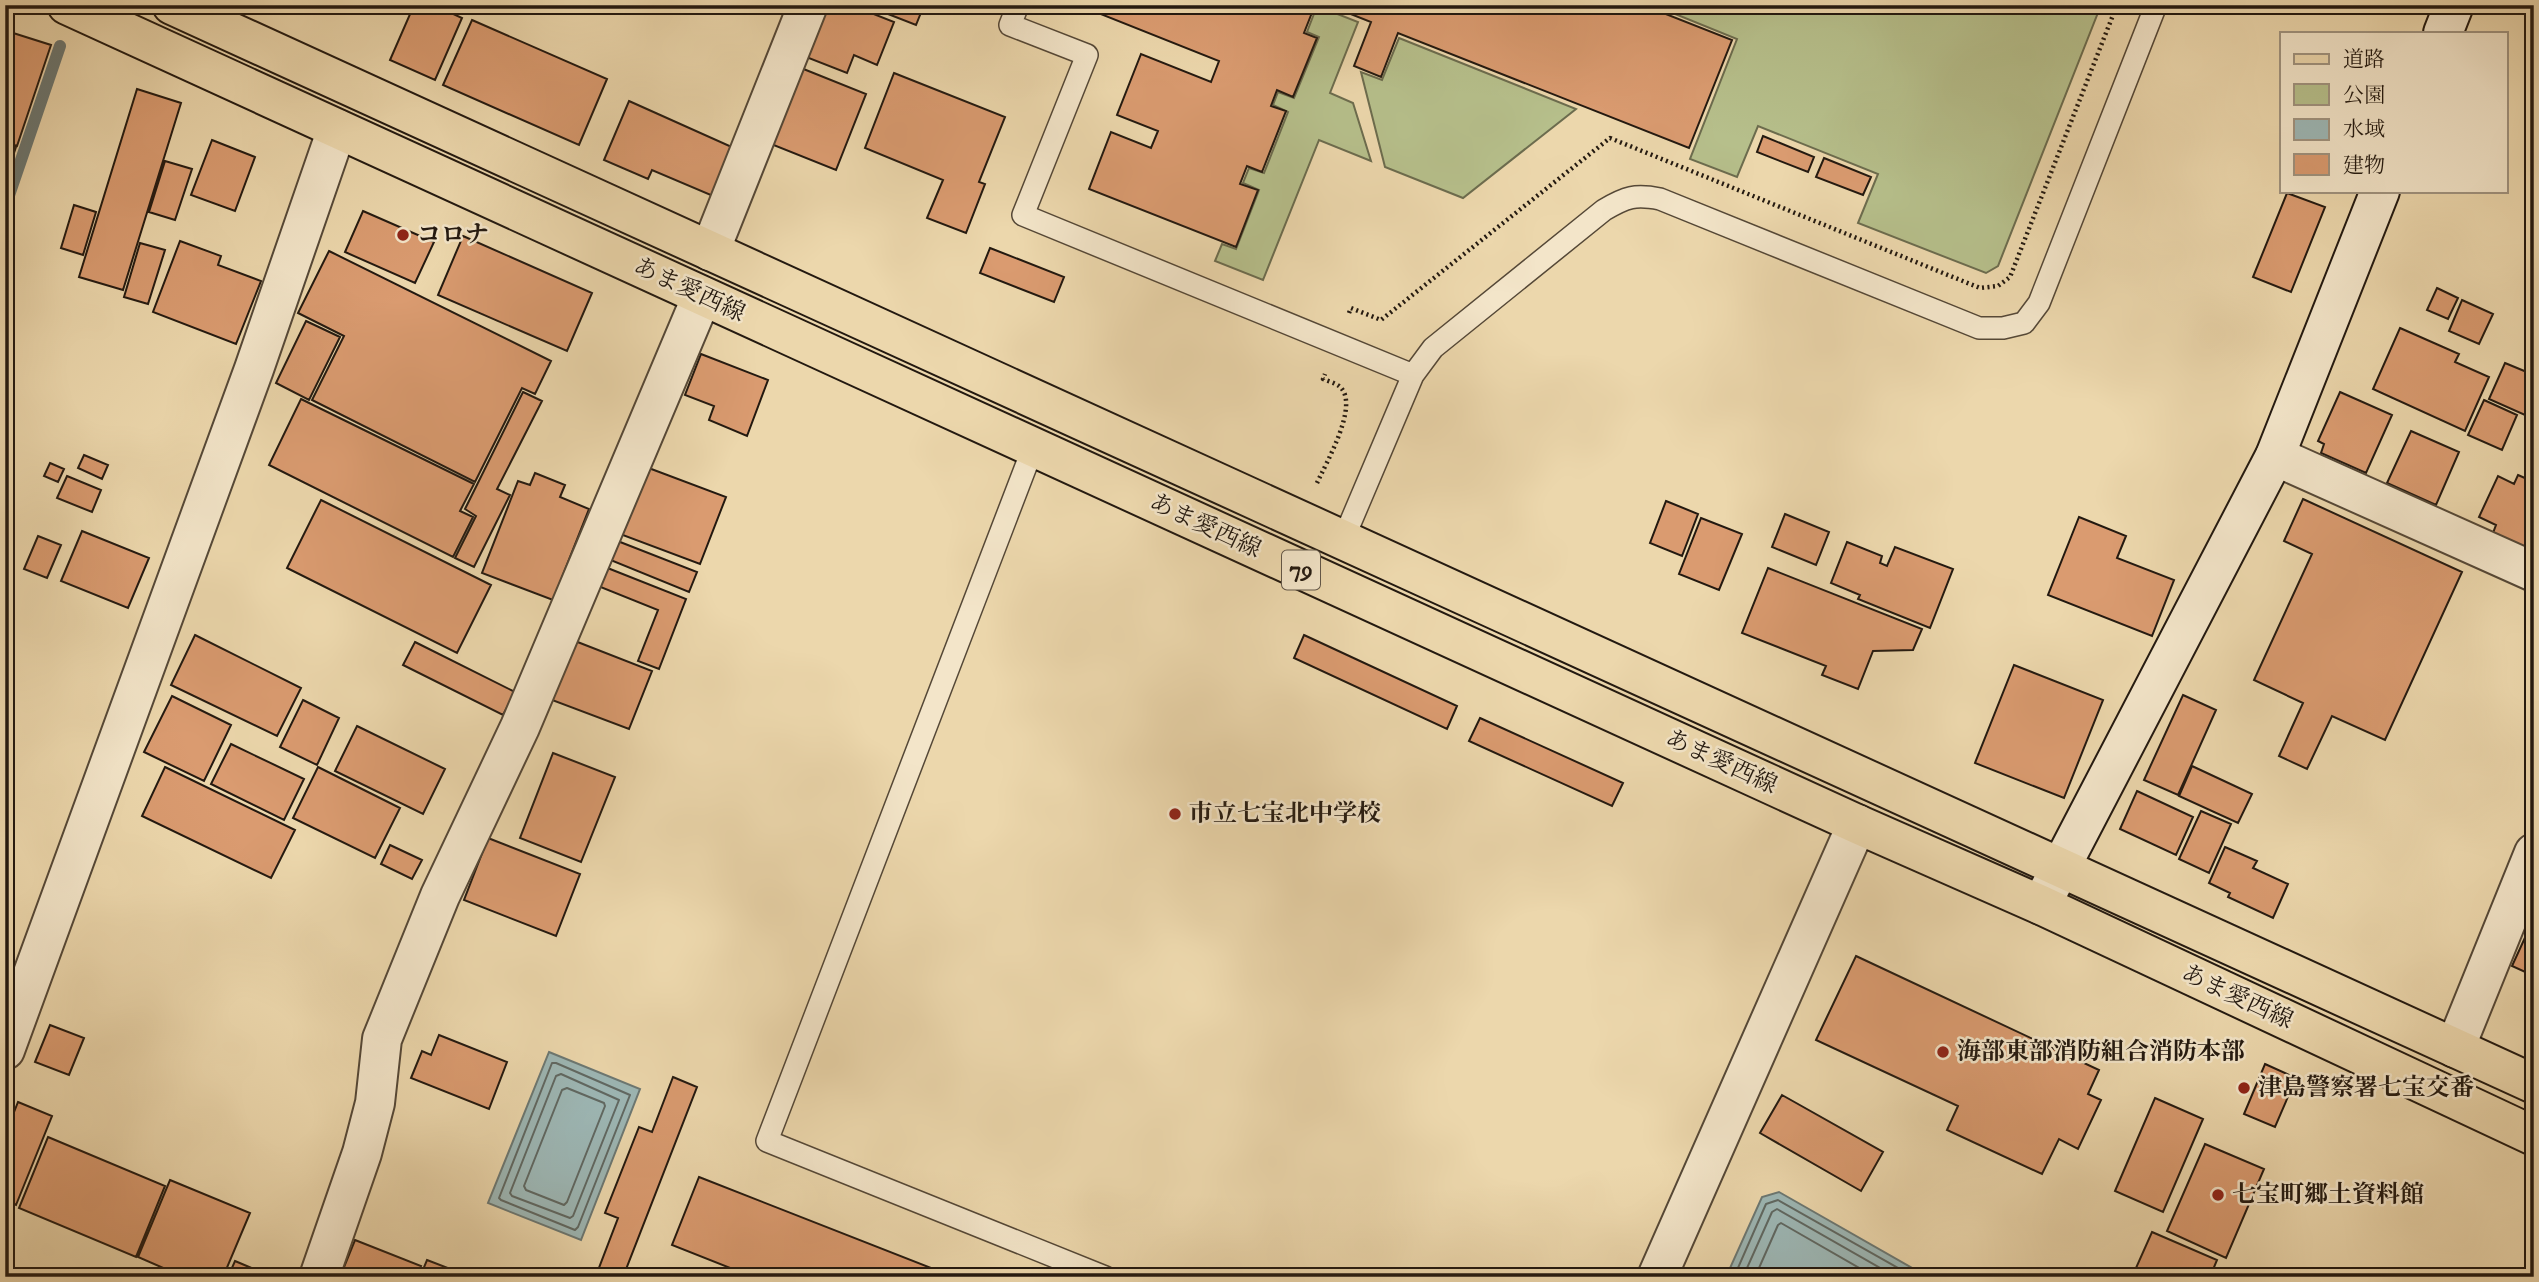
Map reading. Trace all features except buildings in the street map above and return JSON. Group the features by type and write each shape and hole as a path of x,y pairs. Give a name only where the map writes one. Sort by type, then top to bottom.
{"main road":[{"name":"あま愛西線","path":"67,5 1857,824 2041,905 2534,1136"},
{"name":"あま愛西線","path":"172,5 2534,1084"}],"street":[{"path":"710,251 808,5"},
{"path":"2443,32 2454,5"},
{"path":"5,1050 244,396 337,129"},
{"path":"2041,905 2275,456 2380,192"},
{"path":"319,1277 362,1153 375,1103 382,1040 440,896 520,727 702,296"},
{"path":"2275,456 2534,572"},
{"path":"1657,1277 1857,824"},
{"path":"2455,1048 2534,853"}],"lane":[{"path":"1018,5 1010,25 1087,55 1023,215 1413,375"},
{"path":"1343,540 1413,375 1433,348 1613,205 1639,195 1660,199 1979,328 2003,328 2024,323 2039,303 2156,5"},
{"path":"1034,448 767,1141 1105,1277"}],"green space":[{"path":"1653,5 2101,5 1998,266 1986,273 1858,223 1878,174 1758,126 1737,177 1690,159 1737,39"},
{"path":"1317,6 1358,22 1330,93 1353,103 1371,161 1319,140 1263,280 1215,261 1222,244 1236,249 1259,190 1243,183 1249,168 1264,173 1288,112 1273,105 1278,92 1294,98 1319,37 1307,32"},
{"path":"1399,38 1576,109 1463,198 1385,167 1361,72 1382,80"}],"water":[{"path":"549,1052 640,1089 581,1240 488,1203"},
{"path":"1779,1192 1928,1277 1726,1277 1762,1197"}],"waterway":[{"path":"5,207 60,46"}],"place":[{"name":"コロナ","path":"403,235"},
{"name":"市立七宝北中学校","path":"1175,814"},
{"name":"海部東部消防組合消防本部","path":"1943,1052"},
{"name":"津島警察署七宝交番","path":"2244,1088"},
{"name":"七宝町郷土資料館","path":"2218,1195"}]}
